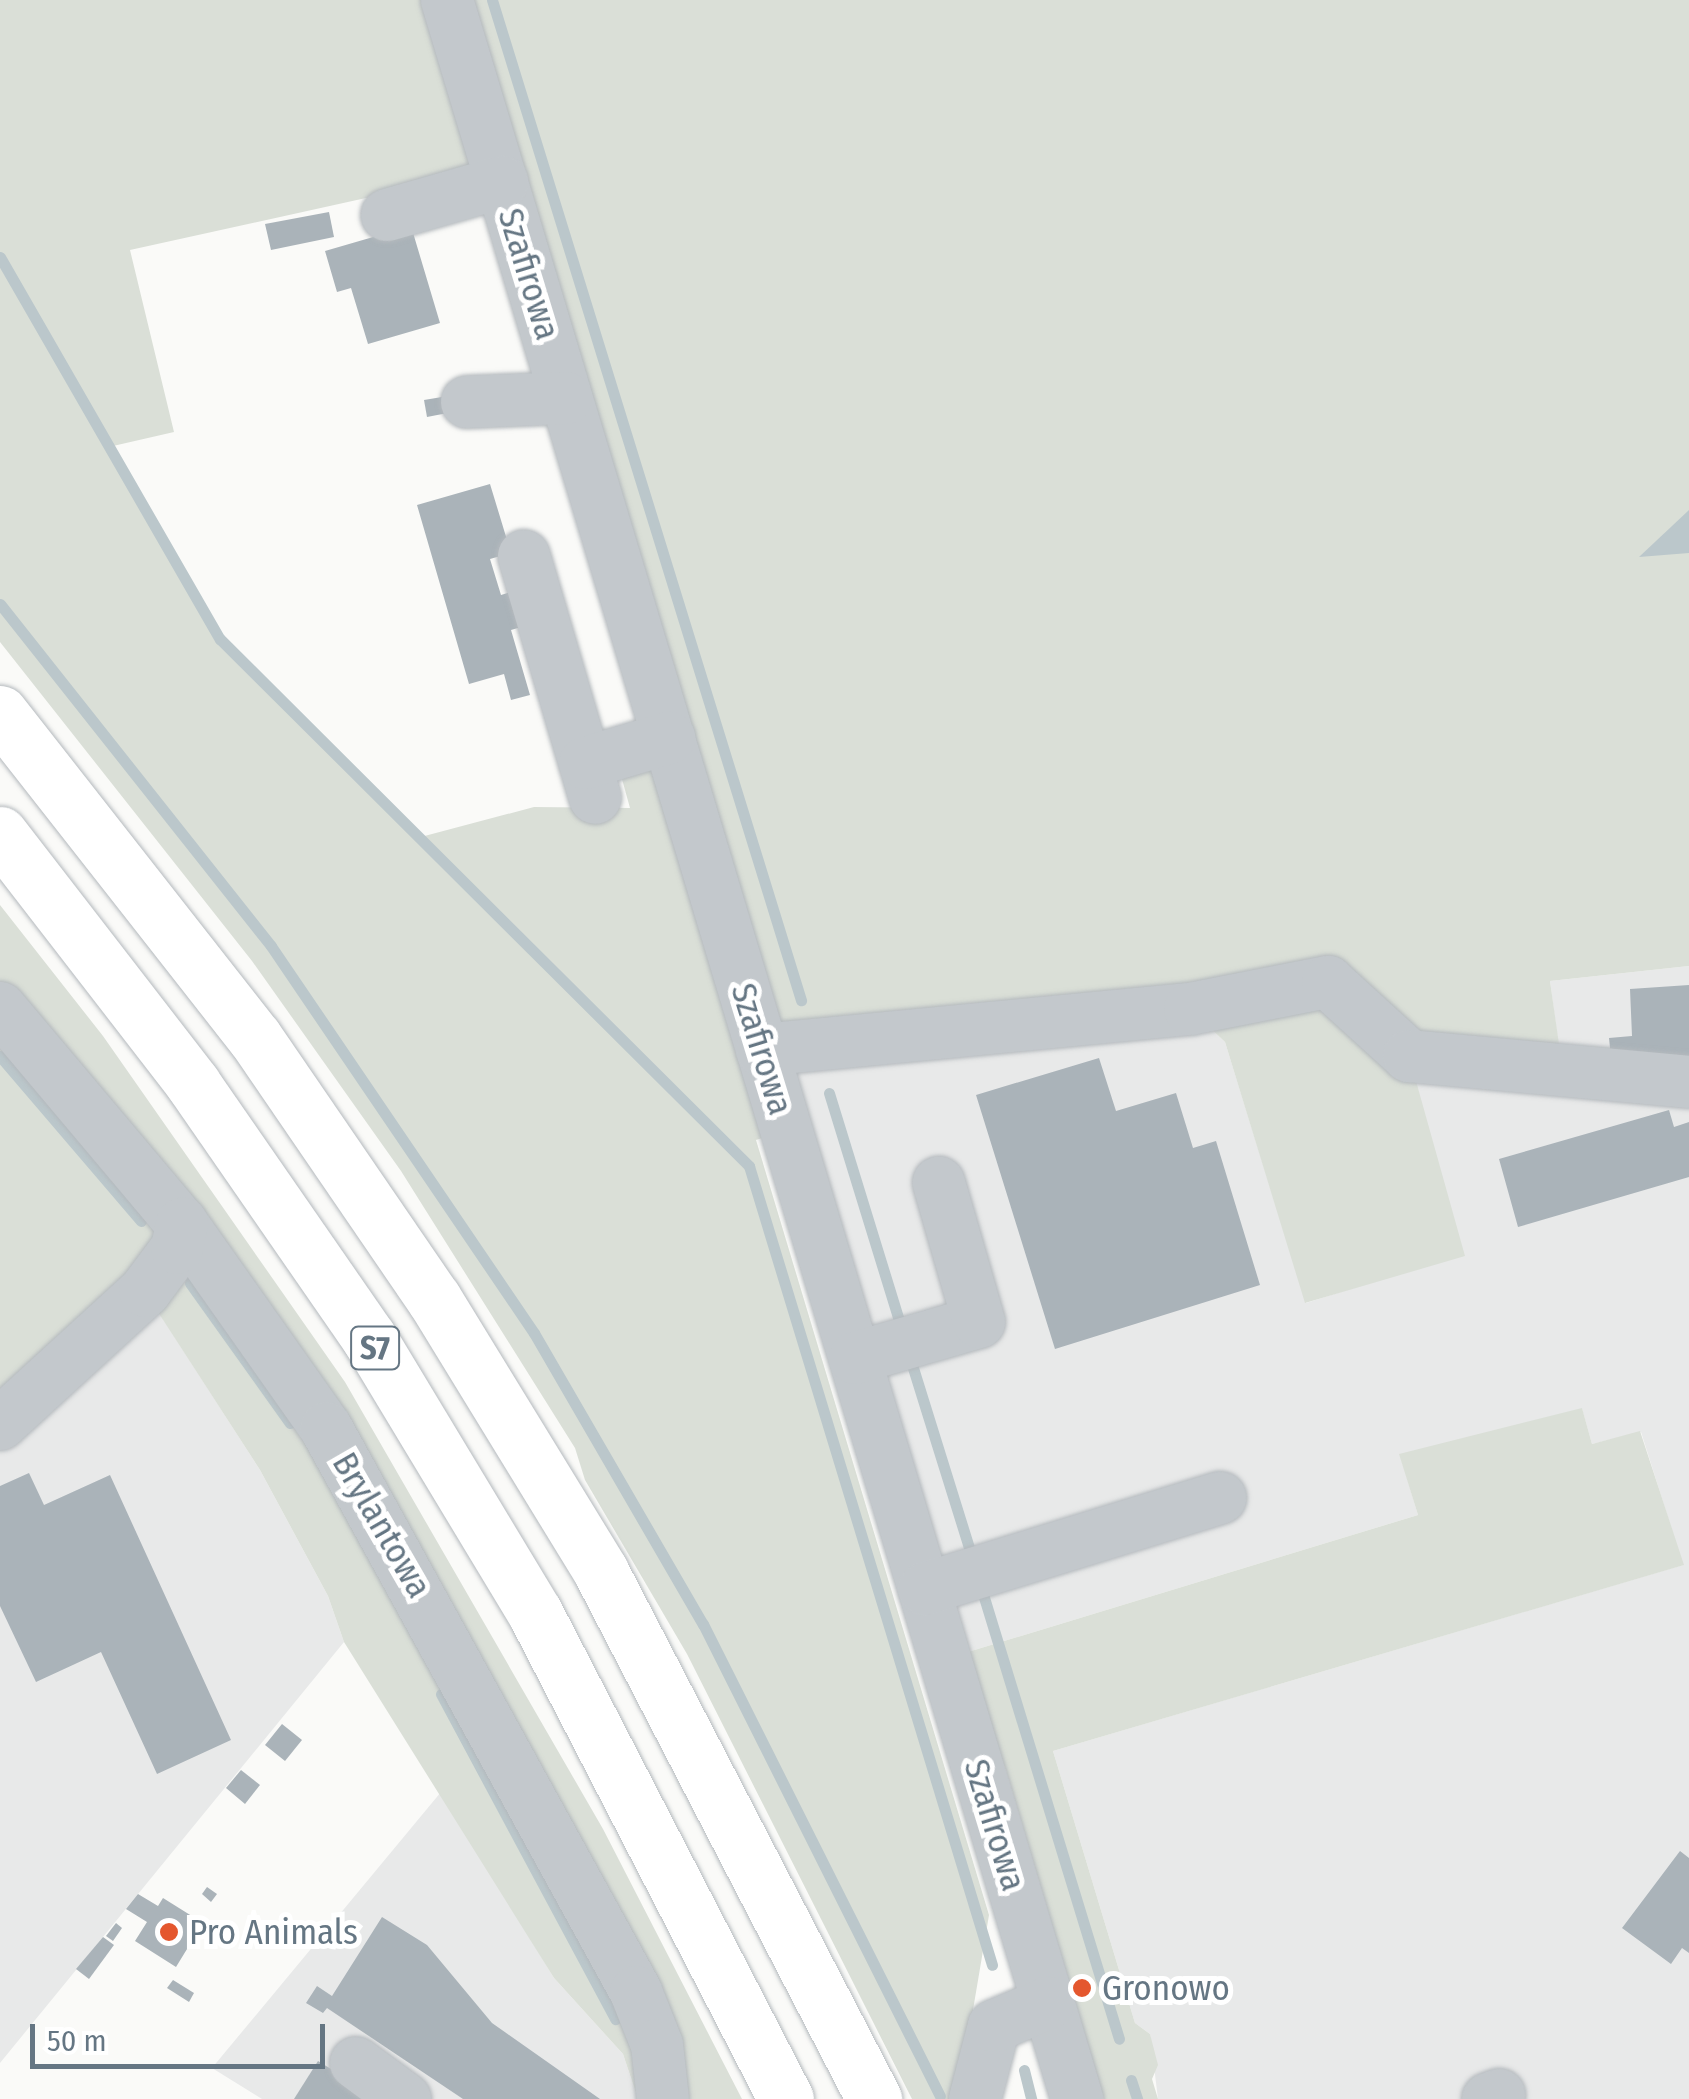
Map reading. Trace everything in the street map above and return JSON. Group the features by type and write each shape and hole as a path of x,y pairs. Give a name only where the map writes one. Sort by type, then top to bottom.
{"highway":[{"name":"S7","path":"0,713 255,1038 434,1299 601,1572 874,2099"},
{"name":"S7","path":"0,834 193,1084 369,1338 535,1613 786,2099"}],"street":[{"name":"Szafirowa","path":"447,0 1077,2099"},
{"path":"387,215 502,182"},
{"path":"467,402 566,398"},
{"path":"524,556 590,780 668,738"},
{"path":"762,1050 1190,1009 1328,982 1409,1056 1634,1082 1689,1082"},
{"name":"Brylantowa","path":"0,1008 182,1224 326,1428 456,1654 636,1992 657,2045 663,2099"},
{"path":"855,1358 979,1322 940,1183"},
{"path":"0,1424 145,1291 177,1248 182,1224"},
{"path":"924,1589 1220,1498"},
{"path":"975,2099 994,2026 1048,2003"},
{"path":"356,2063 405,2099"}],"shaded area":[{"path":"0,0 1689,0 1689,966 1550,981 1563,1072 1409,1056 1465,1256 1305,1303 1225,1042 1190,1009 763,1050 787,1130 756,1140 989,1915 958,2099 912,2099 687,1654 585,1480 575,1448 401,1171 252,961 0,642","holes":["497,169 670,745 617,761 630,808 534,807 417,838 220,639 113,446 174,432 130,250"]},
{"path":"1689,510 1689,553 1639,557"},
{"path":"0,905 103,1036 345,1382 603,1829 742,2099 638,2099 623,2054 554,1978 344,1642 328,1596 260,1470 145,1292 0,1424"},
{"path":"1689,966 1689,2099 1158,2099 1150,2034 1135,2023 1053,1751 1683,1565 1641,1432 1592,1444 1582,1409 1400,1455 1418,1515 945,1659 762,1050 1190,1009 1225,1042 1306,1303 1363,1285 1409,1056 1562,1071 1550,981"},
{"path":"145,1291 260,1470 328,1596 344,1642 0,2063 0,1424"},
{"path":"1582,1408 1592,1444 1640,1431 1684,1565 1053,1751 1135,2023 1150,2034 1158,2065 1152,2079 1158,2099 1104,2099 1005,1767 945,1659 1418,1515 1399,1454"},
{"path":"441,1792 554,1978 623,2054 638,2099 262,2099 212,2068"}],"building":[{"path":"329,212 334,237 271,250 265,224"},
{"path":"411,226 440,323 368,344 351,288 337,292 325,251"},
{"path":"460,394 463,410 427,417 424,400"},
{"path":"490,484 511,553 490,559 501,595 518,590 528,625 511,630 530,695 511,700 504,674 469,684 417,505"},
{"path":"1689,985 1689,1058 1611,1058 1609,1038 1632,1036 1630,989"},
{"path":"1099,1058 1116,1111 1176,1093 1193,1148 1216,1141 1260,1285 1055,1349 976,1095"},
{"path":"1669,1110 1674,1127 1689,1122 1689,1177 1518,1227 1499,1159"},
{"path":"29,1473 44,1505 110,1475 231,1740 157,1774 101,1652 36,1682 0,1606 0,1486"},
{"path":"282,1724 302,1740 285,1761 265,1745"},
{"path":"241,1770 260,1785 245,1804 226,1788"},
{"path":"1680,1851 1689,1858 1689,1953 1682,1948 1671,1964 1622,1928"},
{"path":"207,1887 217,1894 211,1902 202,1894"},
{"name":"Pro Animals","path":"138,1894 158,1906 163,1898 203,1923 176,1967 135,1941 147,1922 126,1909"},
{"path":"382,1917 427,1945 492,2023 600,2099 463,2099 327,2008 323,2013 306,2003 317,1986 332,1996"},
{"path":"116,1923 122,1928 113,1941 106,1936"},
{"path":"103,1937 114,1945 89,1979 76,1969"},
{"path":"173,1980 194,1993 189,2002 167,1988"},
{"path":"1085,1980 1090,1999 1083,2001 1077,1982"},
{"path":"318,2061 370,2093 366,2099 294,2099"}],"waterway":[{"path":"492,0 801,1000"},
{"path":"0,257 220,639 749,1166 992,1965"},
{"path":"0,604 271,946 534,1333 703,1624 940,2096"},
{"path":"0,1056 141,1221"},
{"path":"829,1093 903,1333"},
{"path":"190,1283 290,1423"},
{"path":"909,1355 972,1557"},
{"path":"983,1594 1119,2039"},
{"path":"441,1694 615,2019"},
{"path":"1024,2070 1031,2099"},
{"path":"1131,2080 1137,2099"}],"place":[{"name":"Pro Animals","path":"169,1932"},
{"name":"Gronowo","path":"1082,1988"}]}
